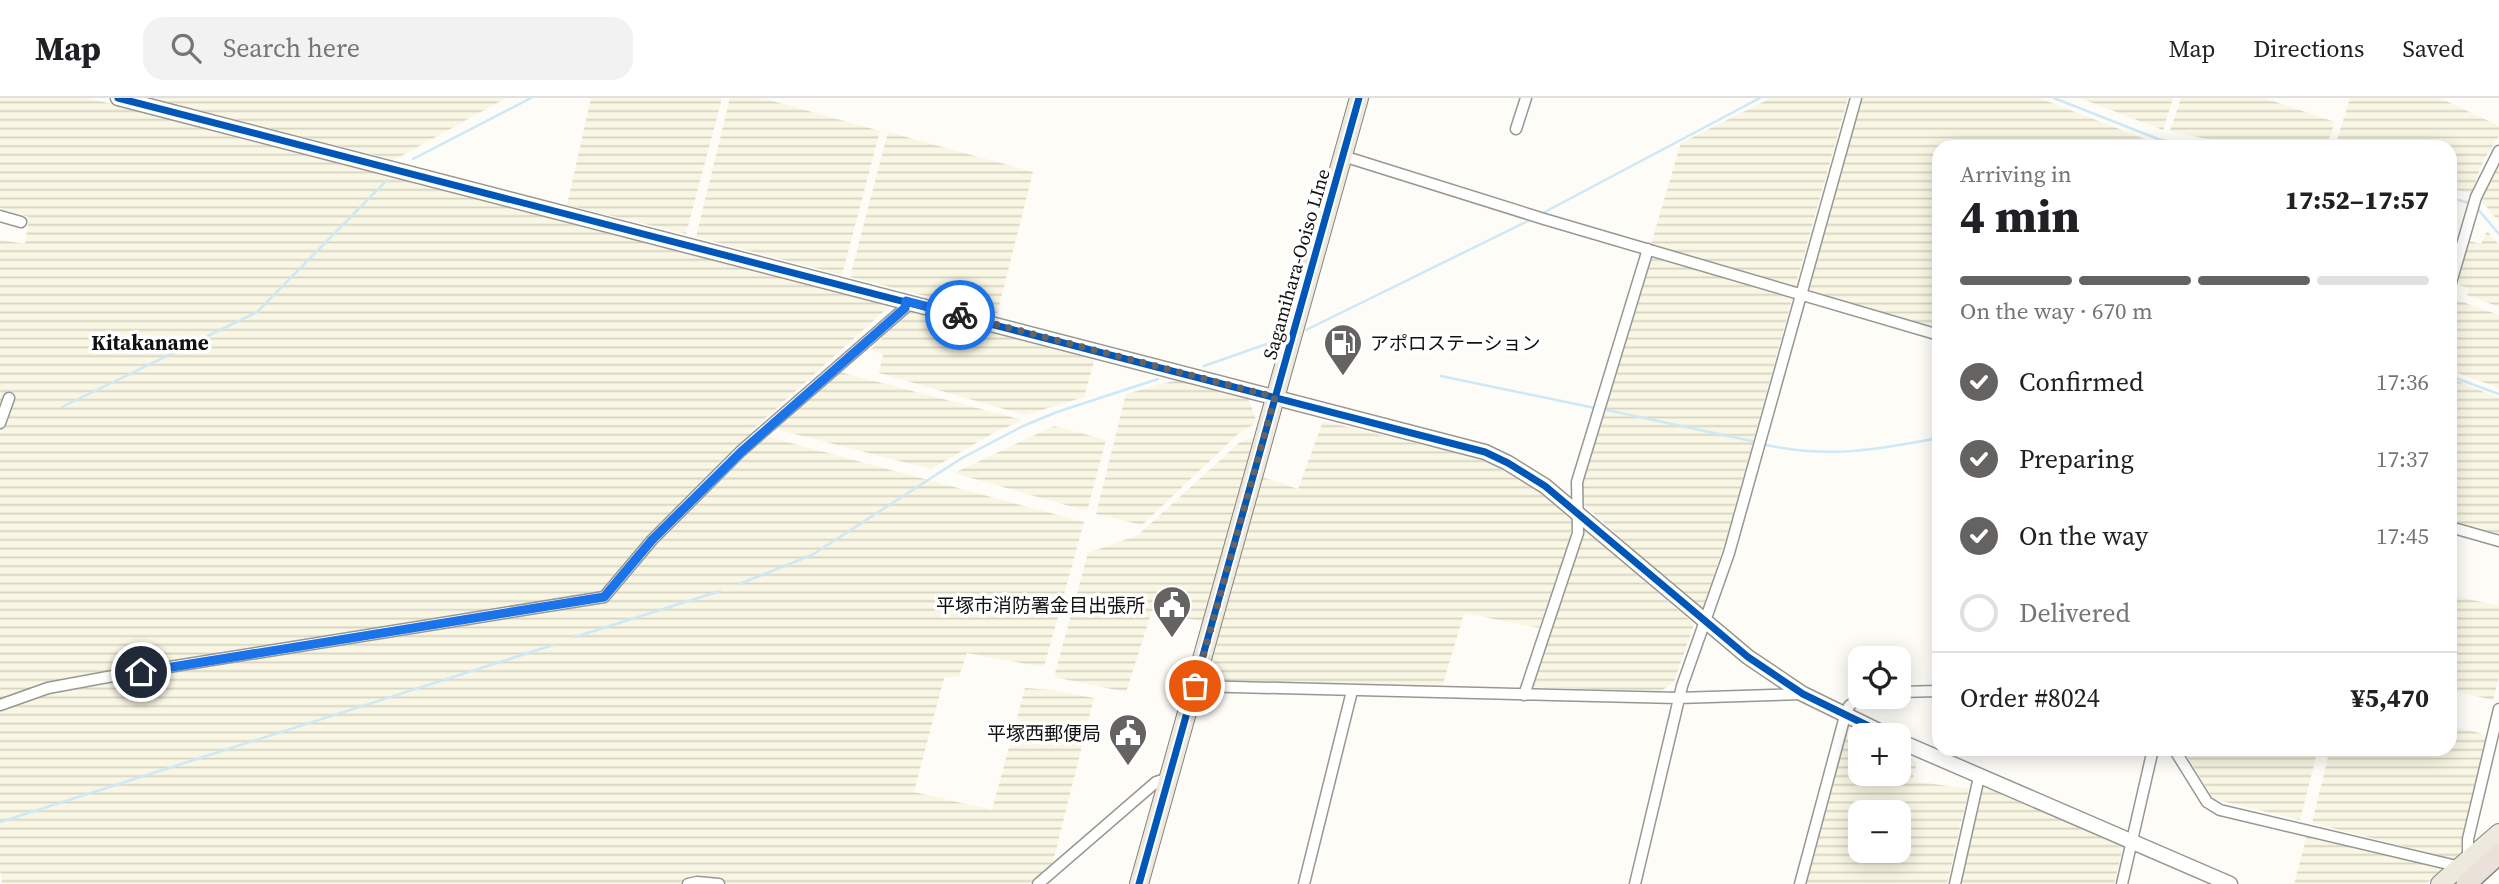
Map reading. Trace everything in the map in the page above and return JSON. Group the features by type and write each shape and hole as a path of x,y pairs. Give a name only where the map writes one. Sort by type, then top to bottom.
{"highway":[{"path":"2465,870 2499,854"},
{"path":"2486,884 2499,871"}],"main road":[{"name":"Sagamihara-Ooiso LIne","path":"1139,884 1359,98"},
{"path":"2440,884 2465,870 2499,833"}],"street":[{"path":"118,98 1485,452 1545,486 1748,657 1803,694 1860,723"},
{"path":"1516,128 1526,98"},
{"path":"1635,884 1678,698 1729,552 1856,98"},
{"path":"2457,262 2476,197 2499,151"},
{"path":"1343,156 1932,333"},
{"path":"0,216 22,222"},
{"path":"1524,695 1578,533 1577,482 1648,249"},
{"path":"0,705 48,688 113,676 604,597 652,540 741,452 905,308 906,301"},
{"path":"0,423 9,398"},
{"path":"2457,529 2499,541"},
{"path":"1195,686 1678,698 1803,694"},
{"path":"1304,884 1352,691"},
{"path":"1911,692 1932,691"},
{"path":"1800,884 1848,708"},
{"path":"2179,756 2207,802 2220,810 2465,870 2468,839 2499,709"},
{"path":"1911,746 1932,756"},
{"path":"1932,756 2230,884"},
{"path":"2122,884 2151,756"},
{"path":"1955,884 1979,777"},
{"path":"1038,884 1156,782 1169,778"},
{"path":"688,884 719,884"}],"shaded area":[{"path":"0,98 88,98 892,304 750,432 1084,522 1044,667 967,653 959,676 944,678 914,792 992,810 1025,688 1094,698 1053,862 1029,884 2,884 0,240 25,244 29,217 0,208"},
{"path":"151,98 506,98 394,160"},
{"path":"591,98 722,98 686,234 567,205"},
{"path":"730,98 762,98 880,131 842,275 696,237"},
{"path":"1771,98 1848,98 1795,287 1650,247 1681,143"},
{"path":"1858,98 2039,98 2148,140 1932,140 1932,328 1805,289"},
{"path":"2080,98 2173,98 2163,130"},
{"path":"2181,98 2264,98 2335,122 2329,140 2212,140 2170,131"},
{"path":"2350,98 2440,98 2499,126 2499,136 2484,159 2471,193 2457,190 2457,140 2337,140"},
{"path":"888,132 1033,172 997,314 850,277"},
{"path":"2499,158 2499,222 2478,196"},
{"path":"2487,231 2499,245 2499,307 2467,295 2469,288 2457,284 2469,241 2481,244"},
{"path":"1647,253 1793,296 1730,525 1704,608 1700,610 1579,500 1579,479"},
{"path":"2457,300 2499,315 2499,388 2457,373"},
{"path":"910,310 1095,358 1084,397 1025,415 879,373 883,354 870,350"},
{"path":"840,372 1023,420 995,432 931,469 775,429"},
{"path":"1177,380 1247,396 1257,422 1238,434 1142,525 1096,514 1126,394"},
{"path":"2457,381 2499,398 2499,536 2457,525"},
{"path":"1323,421 1477,458 1526,482 1573,518 1570,538 1539,628 1464,613 1442,687 1201,680 1259,476 1298,489"},
{"path":"1054,426 1106,440 1087,511 954,473"},
{"path":"1253,437 1204,622 1152,611 1126,692 1054,677 1088,553 1138,535 1240,442"},
{"path":"1580,525 1694,624 1674,682 1661,691 1527,687"},
{"path":"2457,597 2499,606 2499,677 2493,700 2457,692"},
{"path":"2457,727 2486,735 2458,860 2312,823 2328,756 2457,756"},
{"path":"1844,733 1848,734 1848,786 1911,786 1911,759 1917,762 1912,781 1969,789 1947,884 1806,884"},
{"path":"2187,756 2316,756 2300,820 2213,799"},
{"path":"1980,785 2123,847 2114,884 1958,884"},
{"path":"2307,835 2445,867 2426,884 2294,884"}],"waterway":[{"path":"413,159 531,98"},
{"path":"1541,214 1760,98"},
{"path":"2054,98 2162,140"},
{"path":"62,407 257,312 387,180"},
{"path":"2457,200 2470,203"},
{"path":"2476,207 2499,234"},
{"path":"1306,330 1532,219"},
{"path":"1204,366 1278,340"},
{"path":"1441,376 1595,408"},
{"path":"739,584 812,555 962,458 1023,426 1158,379"},
{"path":"2457,379 2499,394"},
{"path":"1602,409 1756,442"},
{"path":"1762,444 1786,449 1830,452 1872,449 1932,439"},
{"path":"575,637 720,591"},
{"path":"0,822 553,645"}],"cycle path":[{"path":"118,98 1485,452 1545,486 1748,657 1803,694 1862,723"},
{"path":"1139,884 1359,98"}],"way so far":[{"path":"960,315 1275,397 1195,686"}],"place":[{"name":"アポロステーション","path":"1343,377"},
{"name":"平塚市消防署金目出張所","path":"1172,639"},
{"name":"平塚西郵便局","path":"1128,767"}],"district":[{"name":"Kitakaname","path":"150,343"}],"route":[{"path":"141,672 604,597 652,540 741,452 905,308 906,301 960,315"}]}
